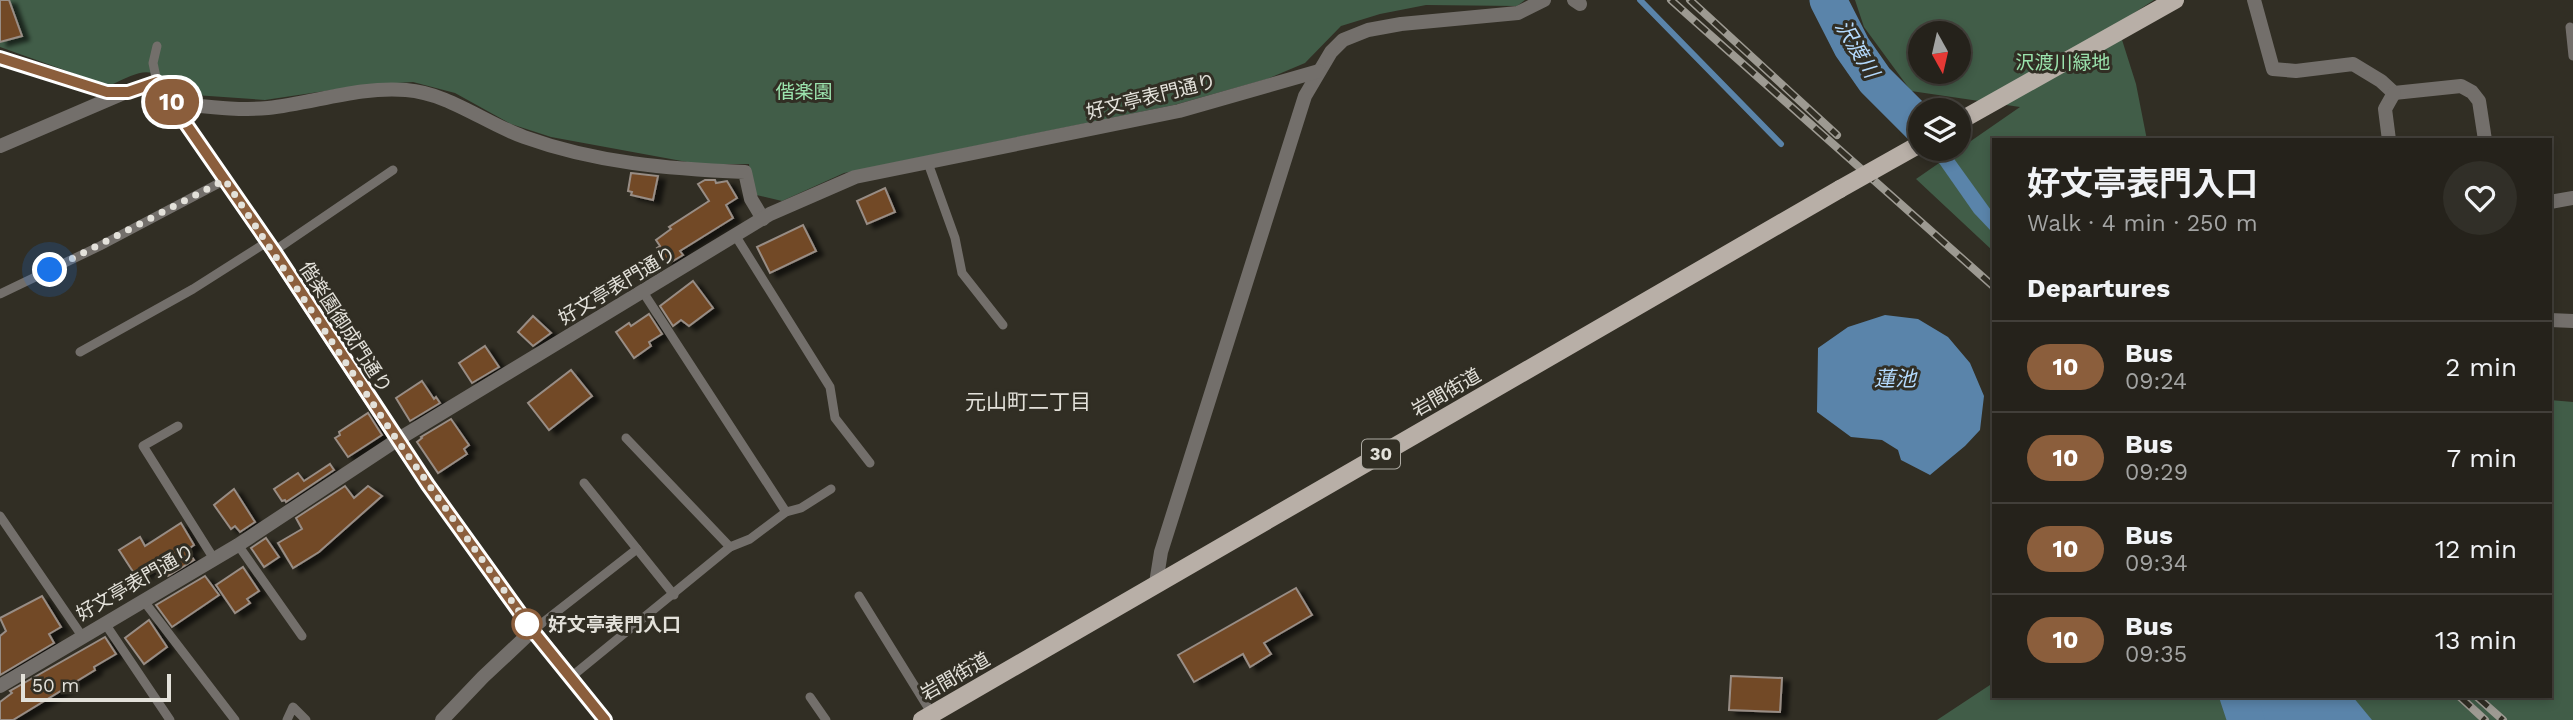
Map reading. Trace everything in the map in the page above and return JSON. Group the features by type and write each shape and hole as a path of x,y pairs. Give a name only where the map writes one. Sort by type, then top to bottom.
{"main road":[{"path":"1971,115 2175,0"},
{"path":"0,58 107,92 128,92 157,82"},
{"name":"偕楽園御成門通り","path":"157,82 271,246 397,440 533,631 605,720"},
{"name":"岩間街道","path":"930,718 1156,583 1908,151"}],"street":[{"path":"1156,583 1161,552 1296,123 1305,96 1331,52 1343,40 1368,30 1401,24 1518,13 1544,0"},
{"path":"2254,0 2273,69 2296,71 2353,65 2381,81 2394,93 2461,86 2479,100 2485,138"},
{"name":"好文亭表門通り","path":"0,686 238,545 397,440 763,219 855,177 1179,111 1319,71"},
{"path":"172,103 219,108 266,108 371,90 407,90 438,97 523,136 588,156 672,169 745,172 751,199 763,219"},
{"path":"0,146 128,92"},
{"path":"2389,138 2385,109 2394,93"},
{"path":"2552,202 2573,198"},
{"path":"2552,320 2573,321"},
{"path":"450,717 483,677 533,631"}],"lane":[{"path":"2570,27 2573,56"},
{"path":"157,46 153,63 157,82"},
{"path":"928,163 955,238 962,272 1003,325"},
{"path":"80,352 271,246 393,170"},
{"path":"0,295 225,180"},
{"path":"735,235 830,387 835,418 870,463"},
{"path":"643,292 786,512"},
{"path":"178,426 143,446 214,559"},
{"path":"626,438 730,547"},
{"path":"584,483 674,595"},
{"path":"571,677 730,547 750,539 786,512 801,508 831,489"},
{"path":"0,516 82,636"},
{"path":"238,545 302,636"},
{"path":"533,631 637,549"},
{"path":"859,596 930,718"},
{"path":"143,600 235,720"},
{"path":"104,622 170,720"},
{"path":"810,697 826,720"},
{"path":"287,720 293,708 306,720"}],"green space":[{"name":"偕楽園","path":"0,0 1525,0 1517,6 1426,5 1380,14 1341,26 1305,63 1267,79 1174,105 844,173 782,201 752,194 749,164 698,164 551,137 511,124 455,93 413,82 365,85 265,100 180,94 162,78 147,72 109,86 0,47"},
{"name":"沢渡川緑地","path":"1855,0 2154,0 2117,24 2136,84 2147,138 1992,138 1992,250 1916,179 1942,161 1971,161 1971,141 2020,107 1911,91 1864,27"},
{"path":"2552,400 2573,402 2573,720 1937,720 1992,684 1992,698 2552,698"}],"water":[{"path":"1938,161 1956,161 1992,212 1992,232 1974,213"},
{"name":"蓮池","path":"1885,315 1918,319 1948,337 1970,363 1984,396 1980,430 1930,475 1901,460 1898,450 1882,440 1851,437 1817,412 1818,348 1848,327"},
{"path":"2241,698 2354,698 2372,720 2252,720"}],"building":[{"path":"0,0 9,0 22,36 0,42"},
{"path":"631,173 658,176 653,200 631,195 632,192 628,191"},
{"path":"705,180 715,180 716,183 727,181 737,198 726,205 733,218 680,251 683,255 668,264 657,248 660,246 656,240 671,229 669,227 709,201 698,184"},
{"path":"885,188 895,212 867,224 857,201"},
{"path":"803,225 816,251 770,273 757,247"},
{"path":"693,281 713,308 689,326 681,320 673,326 660,306"},
{"path":"649,314 662,334 649,342 651,346 634,358 616,332"},
{"path":"533,316 551,333 533,346 518,332"},
{"path":"485,346 499,367 472,383 459,363"},
{"path":"571,370 592,396 549,430 528,403"},
{"path":"422,381 434,399 436,397 440,403 410,421 396,398"},
{"path":"368,413 382,435 348,457 335,438 340,435 339,432"},
{"path":"451,419 469,445 464,449 467,454 438,473 417,442"},
{"path":"330,464 334,470 286,502 282,501 274,489 298,473 304,481"},
{"path":"345,486 354,498 368,486 382,496 319,552 293,568 278,543 302,529 296,518"},
{"path":"234,489 255,522 240,532 235,526 231,529 214,505"},
{"path":"181,523 194,545 187,550 194,560 168,576 160,564 137,578 119,550 140,537 145,546"},
{"path":"266,538 279,557 264,567 251,548"},
{"path":"243,567 259,591 247,599 250,603 235,613 216,585"},
{"path":"205,576 219,595 172,627 156,605"},
{"path":"1296,588 1312,615 1264,643 1271,654 1250,667 1243,654 1194,682 1178,655"},
{"path":"42,596 61,627 49,634 54,643 0,675 0,636 6,631 0,618"},
{"path":"149,620 167,647 144,664 125,638"},
{"path":"105,637 116,654 94,667 95,670 13,720 0,720 0,702 12,693 10,691"},
{"path":"1731,676 1782,678 1780,712 1729,710"}],"waterway":[{"path":"1640,0 1781,144"},
{"name":"沢渡川","path":"1828,0 1852,47 1875,80 1908,113"},
{"name":"沢渡川","path":"2239,698 2246,720"}],"railway":[{"path":"1671,0 1992,285"},
{"path":"1690,0 1837,135"},
{"path":"2461,698 2485,720"},
{"path":"2478,698 2503,720"}],"bus line":[{"name":"10","path":"0,58 107,92 128,92 157,82 274,251 428,485 533,631 605,720"}],"place":[{"name":"好文亭表門入口","path":"527,624"}],"district":[{"name":"元山町二丁目","path":"1028,402"}],"route":[{"path":"50,270 225,180 397,440 533,631 527,624"}]}
